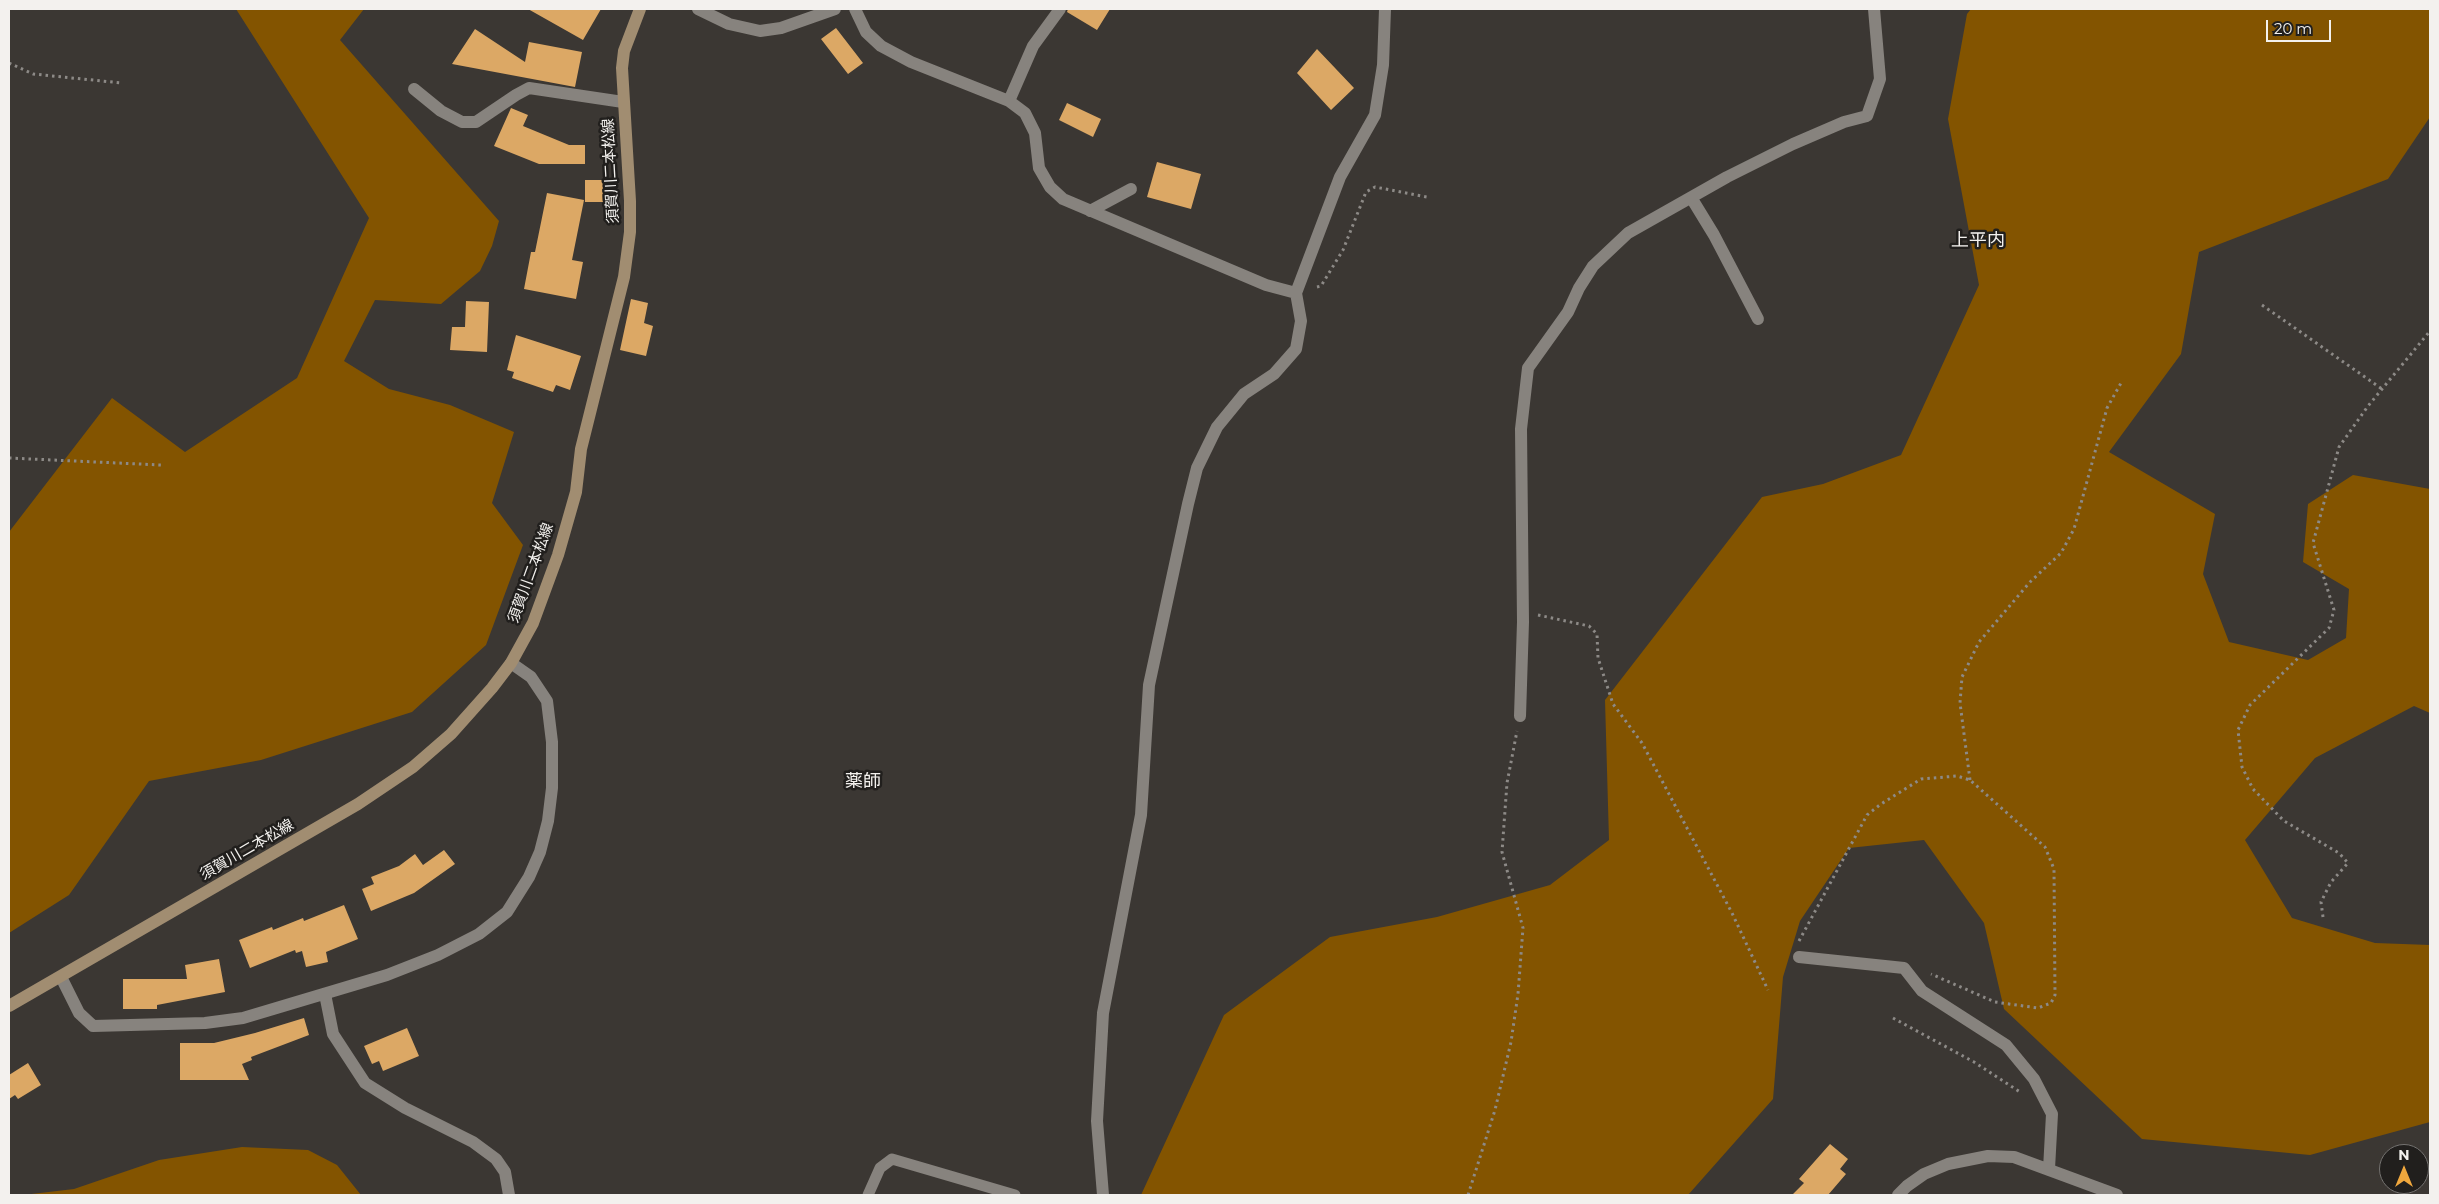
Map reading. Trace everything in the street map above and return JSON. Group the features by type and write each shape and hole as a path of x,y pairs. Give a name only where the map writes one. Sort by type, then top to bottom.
{"main road":[{"name":"須賀川二本松線","path":"9,1006 358,804 413,767 451,734 492,688 511,663 533,623 558,555 576,492 581,449 624,277 630,232 630,200 622,68 624,51 640,9"}],"street":[{"path":"698,9 729,24 760,31 781,28 835,9"},
{"path":"855,9 866,32 881,46 911,62 1009,101 1025,113 1035,133 1039,168 1050,187 1064,199 1266,285 1296,293"},
{"path":"1009,101 1033,46 1060,9"},
{"path":"1103,1195 1097,1121 1103,1013 1142,815 1149,685 1188,504 1198,468 1217,427 1244,394 1274,374 1296,349 1301,320 1296,293 1340,177 1375,115 1383,65 1385,9"},
{"path":"1520,716 1522,612 1521,429 1528,368 1568,312 1579,288 1593,266 1628,233 1692,199 1728,177 1794,144 1844,122 1867,116 1880,79 1874,9"},
{"path":"414,89 441,111 462,122 476,122 516,94 529,88 623,102"},
{"path":"1090,211 1131,189"},
{"path":"1692,199 1758,319"},
{"path":"61,977 79,1013 93,1026 205,1023 243,1018 386,975 438,955 479,934 507,912 529,877 540,852 548,821 552,788 552,742 547,701 531,677 511,663"},
{"path":"1799,957 1904,968 1922,991 2006,1045 2034,1079 2052,1114 2049,1169"},
{"path":"324,994 333,1034 365,1083 405,1108 474,1142 496,1159 505,1172 509,1195"},
{"path":"1898,1195 1924,1174 1969,1158 1988,1156 2014,1157 2117,1195"}],"lane":[{"path":"868,1195 880,1168 892,1159 1015,1195"}],"path":[{"path":"9,63 33,74 122,83"},
{"path":"1296,293 1320,286 1343,250 1366,192 1375,187 1427,197"},
{"path":"2262,305 2382,389"},
{"path":"2323,917 2321,902 2332,882 2348,863 2339,852 2284,821 2253,789 2242,767 2238,730 2250,706 2330,628 2334,610 2312,543 2339,447 2382,389 2430,331"},
{"path":"1970,780 1960,703 1962,677 1979,642 2030,582 2062,553 2074,529 2107,408 2121,383"},
{"path":"9,458 161,465"},
{"path":"1522,612 1589,626 1597,634 1598,658 1613,704 1642,743 1732,914 1768,990"},
{"path":"1468,1195 1495,1110 1518,994 1523,928 1502,852 1507,783 1520,716"},
{"path":"1799,957 1796,953 1797,946 1867,815 1921,779 1957,776 1970,780 2045,847 2054,869 2055,995 2051,1003 2038,1008 1995,1002 1926,972 1904,968"},
{"path":"1893,1018 1974,1062 2022,1093"}],"shaded area":[{"path":"236,9 364,9 340,40 499,221 492,246 480,271 441,304 375,300 344,361 389,389 450,405 514,432 492,503 523,545 486,645 412,712 261,760 149,781 69,895 9,933 9,532 112,398 185,452 297,378 369,218"},
{"path":"1971,9 2430,9 2430,117 2388,179 2199,252 2181,354 2109,452 2215,514 2203,574 2229,642 2308,660 2346,638 2349,589 2303,562 2308,504 2353,475 2430,489 2430,713 2414,706 2315,758 2245,840 2292,918 2375,943 2430,945 2430,1122 2310,1155 2142,1139 2004,1009 1984,923 1924,840 1849,848 1800,921 1783,977 1773,1099 1688,1195 1141,1195 1224,1015 1330,937 1437,917 1550,885 1609,840 1605,700 1762,497 1823,484 1901,455 1979,285 1948,119 1967,14"},
{"path":"242,1147 308,1150 337,1165 361,1195 23,1195 74,1189 159,1160"}],"building":[{"path":"528,9 601,9 583,40"},
{"path":"1068,9 1110,9 1097,30 1067,12"},
{"path":"836,28 863,63 848,74 821,39"},
{"path":"475,29 525,62 529,42 582,52 575,87 452,64"},
{"path":"1317,49 1354,88 1331,110 1297,73"},
{"path":"1067,103 1101,119 1093,137 1059,120"},
{"path":"511,108 528,115 523,126 569,145 585,145 585,164 539,164 494,146"},
{"path":"1157,162 1201,174 1191,209 1147,197"},
{"path":"585,180 610,180 610,202 585,202"},
{"path":"547,193 584,200 572,260 583,262 576,299 524,289 531,252 535,252"},
{"path":"631,299 648,303 644,323 653,326 646,356 620,350"},
{"path":"466,301 489,302 487,352 450,350 452,327 465,327"},
{"path":"516,335 581,356 570,390 556,385 553,392 512,378 514,372 507,370"},
{"path":"444,850 455,864 414,893 371,911 362,889 374,884 371,877 399,866 415,854 423,865"},
{"path":"344,905 358,939 326,952 328,962 306,967 302,951 296,953 295,950 250,968 239,940 272,927 273,930 303,918 304,921"},
{"path":"219,959 225,992 157,1005 157,1009 123,1009 123,979 187,979 185,965"},
{"path":"304,1018 309,1035 251,1057 252,1060 242,1064 249,1080 180,1080 180,1043 214,1043"},
{"path":"407,1028 419,1056 383,1071 379,1061 372,1064 364,1046"},
{"path":"28,1063 41,1085 18,1099 15,1095 9,1099 9,1075"},
{"path":"1830,1144 1848,1159 1840,1169 1846,1174 1828,1195 1792,1195 1804,1183 1799,1179"}],"district":[{"name":"上平内","path":"1978,241"},
{"name":"薬師","path":"863,782"}]}
